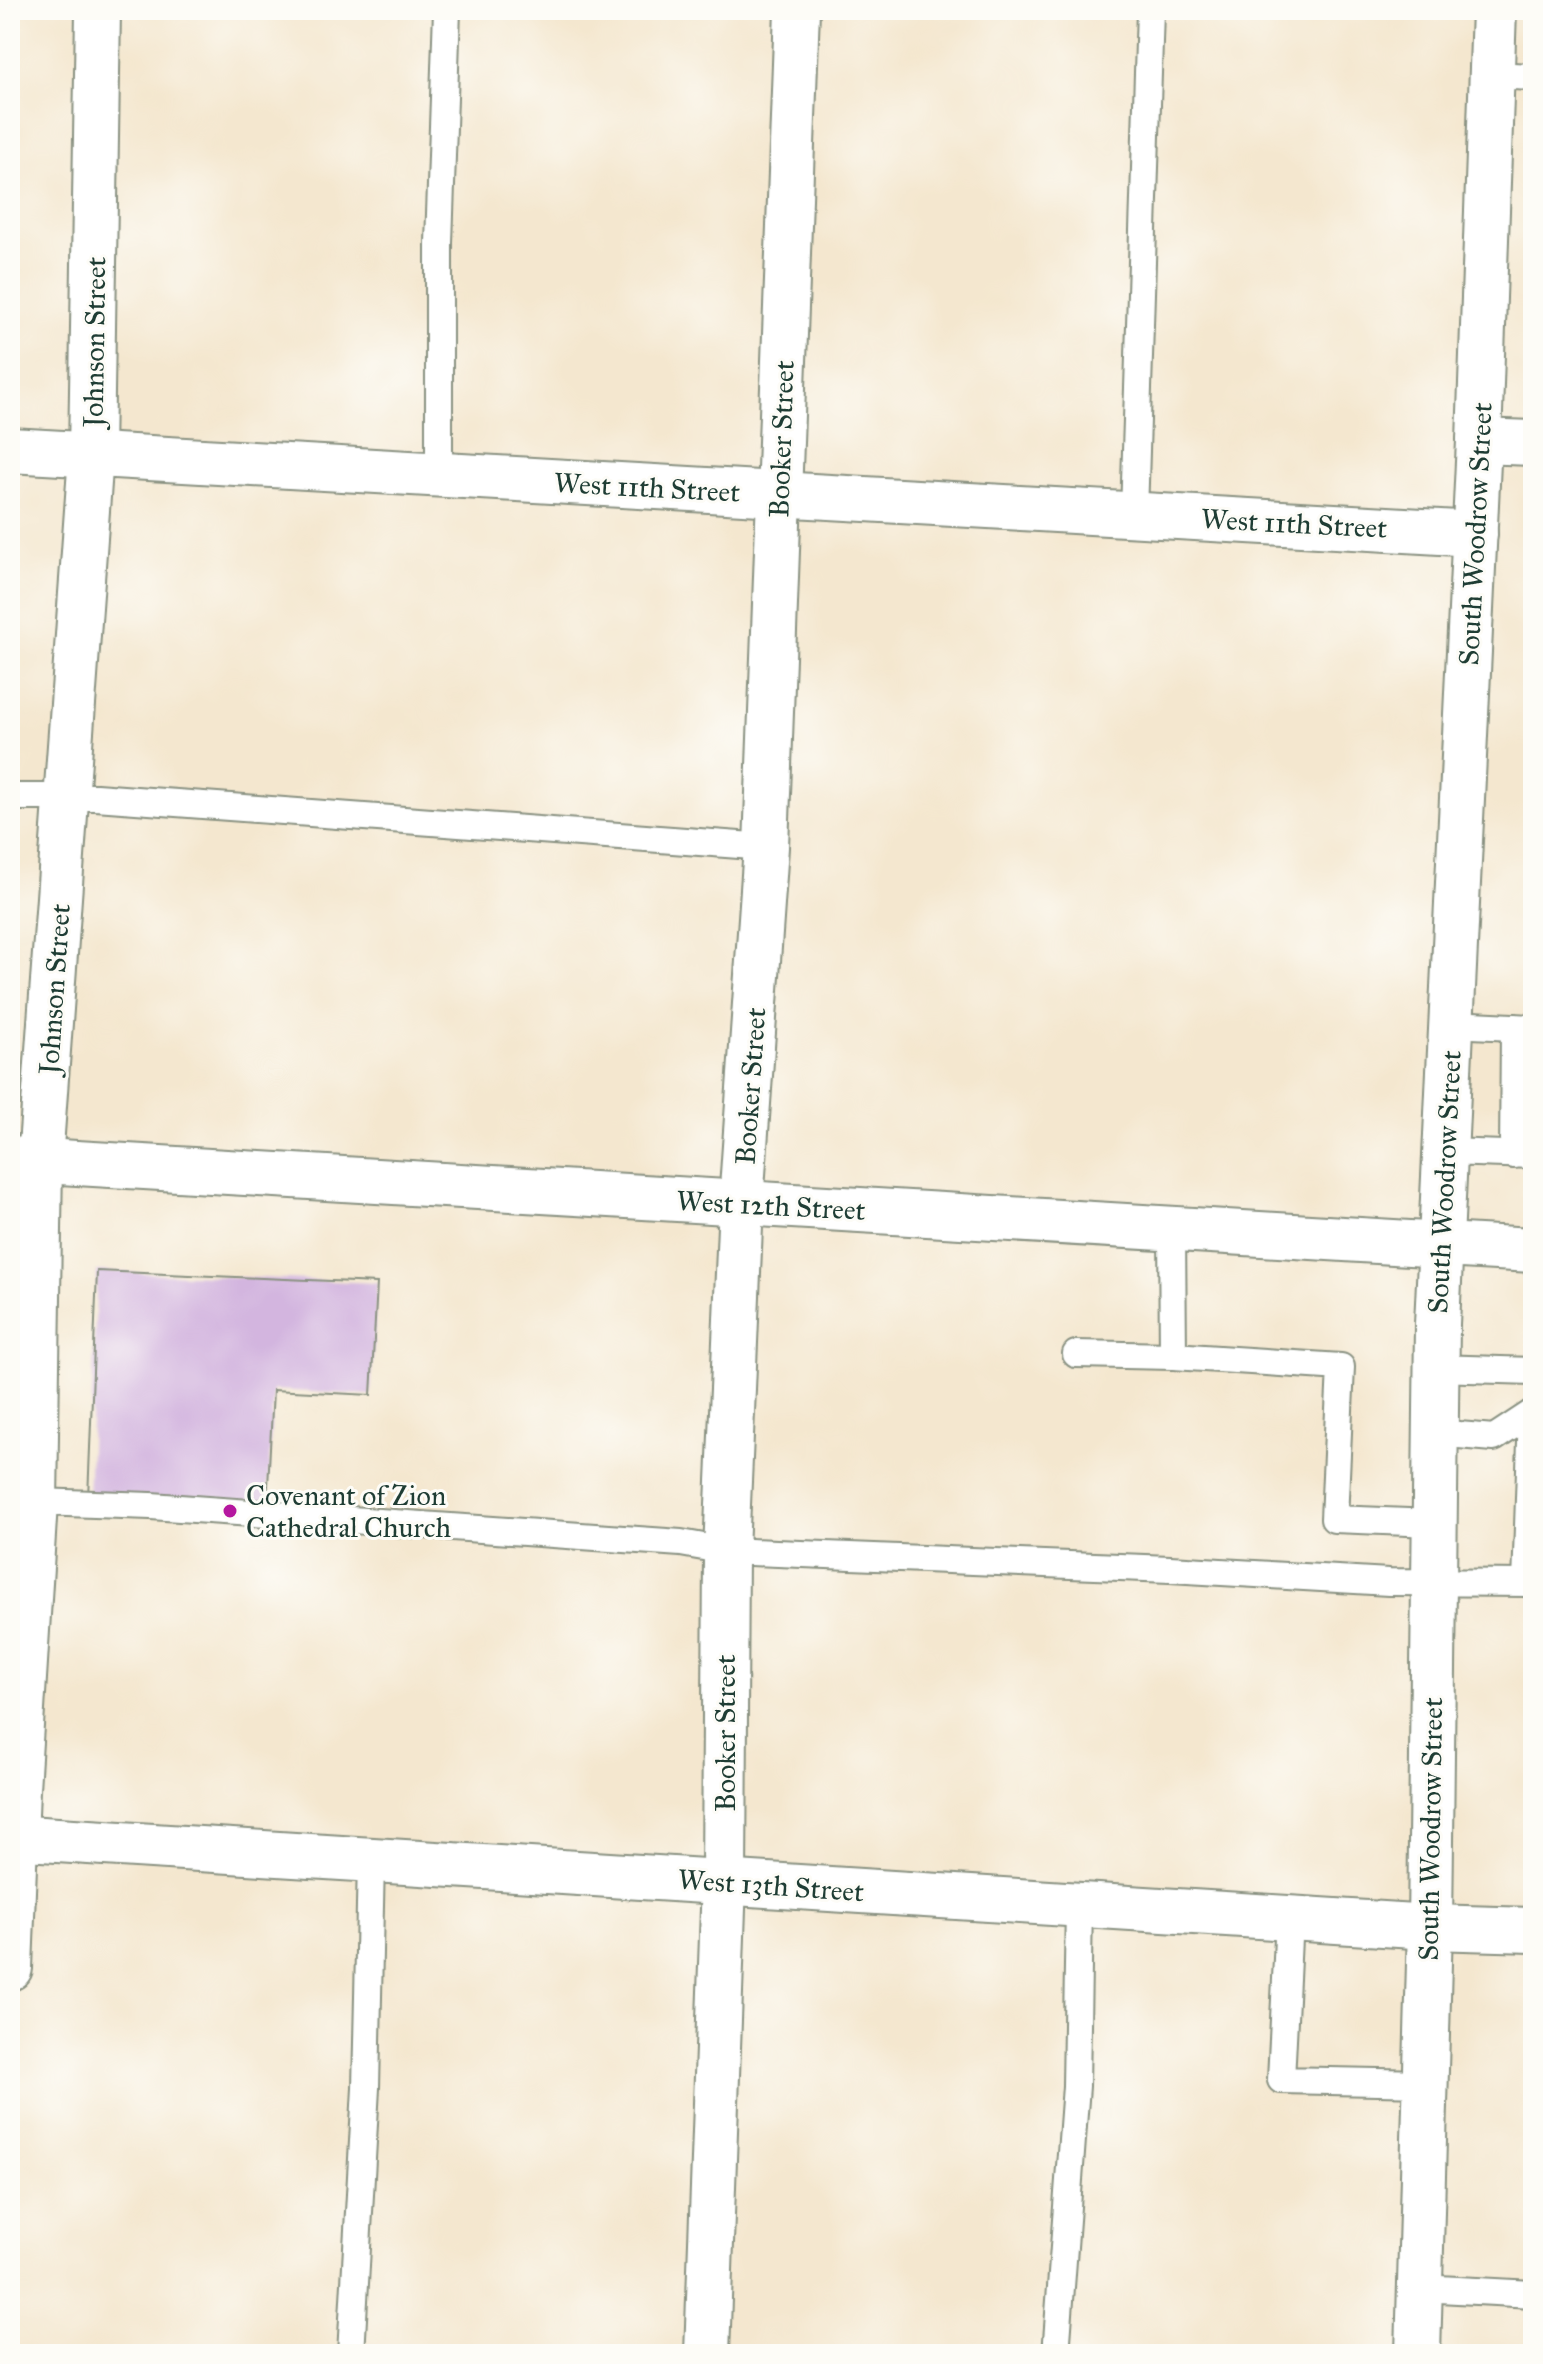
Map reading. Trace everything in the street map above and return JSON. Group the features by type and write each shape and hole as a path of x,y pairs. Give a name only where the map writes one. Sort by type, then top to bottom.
{"street":[{"name":"Johnson Street","path":"10,1968 23,1502 25,1160 68,798 91,455 98,10"},
{"name":"Booker Street","path":"707,2354 724,1881 726,1551 741,1203 766,847 797,10"},
{"name":"South Woodrow Street","path":"1418,2354 1430,1927 1436,1368 1479,441 1512,76 1494,10"},
{"path":"1479,441 1533,443"},
{"name":"West 11th Street","path":"10,450 1475,534"},
{"name":"West 12th Street","path":"25,1160 1533,1250"},
{"name":"West 13th Street","path":"13,1837 1430,1927 1533,1930"}],"lane":[{"path":"439,475 439,243 447,10"},
{"path":"1134,514 1150,10"},
{"path":"10,797 68,798 766,847"},
{"path":"1447,1152 1523,1155 1524,1028 1452,1024"},
{"path":"1172,1229 1173,1356"},
{"path":"1076,1354 1173,1356 1341,1367 1334,1519 1433,1523"},
{"path":"1436,1368 1533,1371"},
{"path":"23,1502 151,1506 383,1521 681,1543 726,1551 1432,1583 1529,1583 1533,1400"},
{"path":"1435,1433 1494,1438 1533,1413"},
{"path":"351,2354 366,2088 371,1860"},
{"path":"1056,2354 1076,2086 1079,1905"},
{"path":"1289,1918 1281,2080 1426,2083"},
{"path":"1420,2288 1533,2294"}],"building":[{"path":"97,1271 377,1283 371,1395 273,1390 267,1506 88,1498"}],"place":[{"name":"Covenant of Zion Cathedral Church","path":"230,1511"}]}
